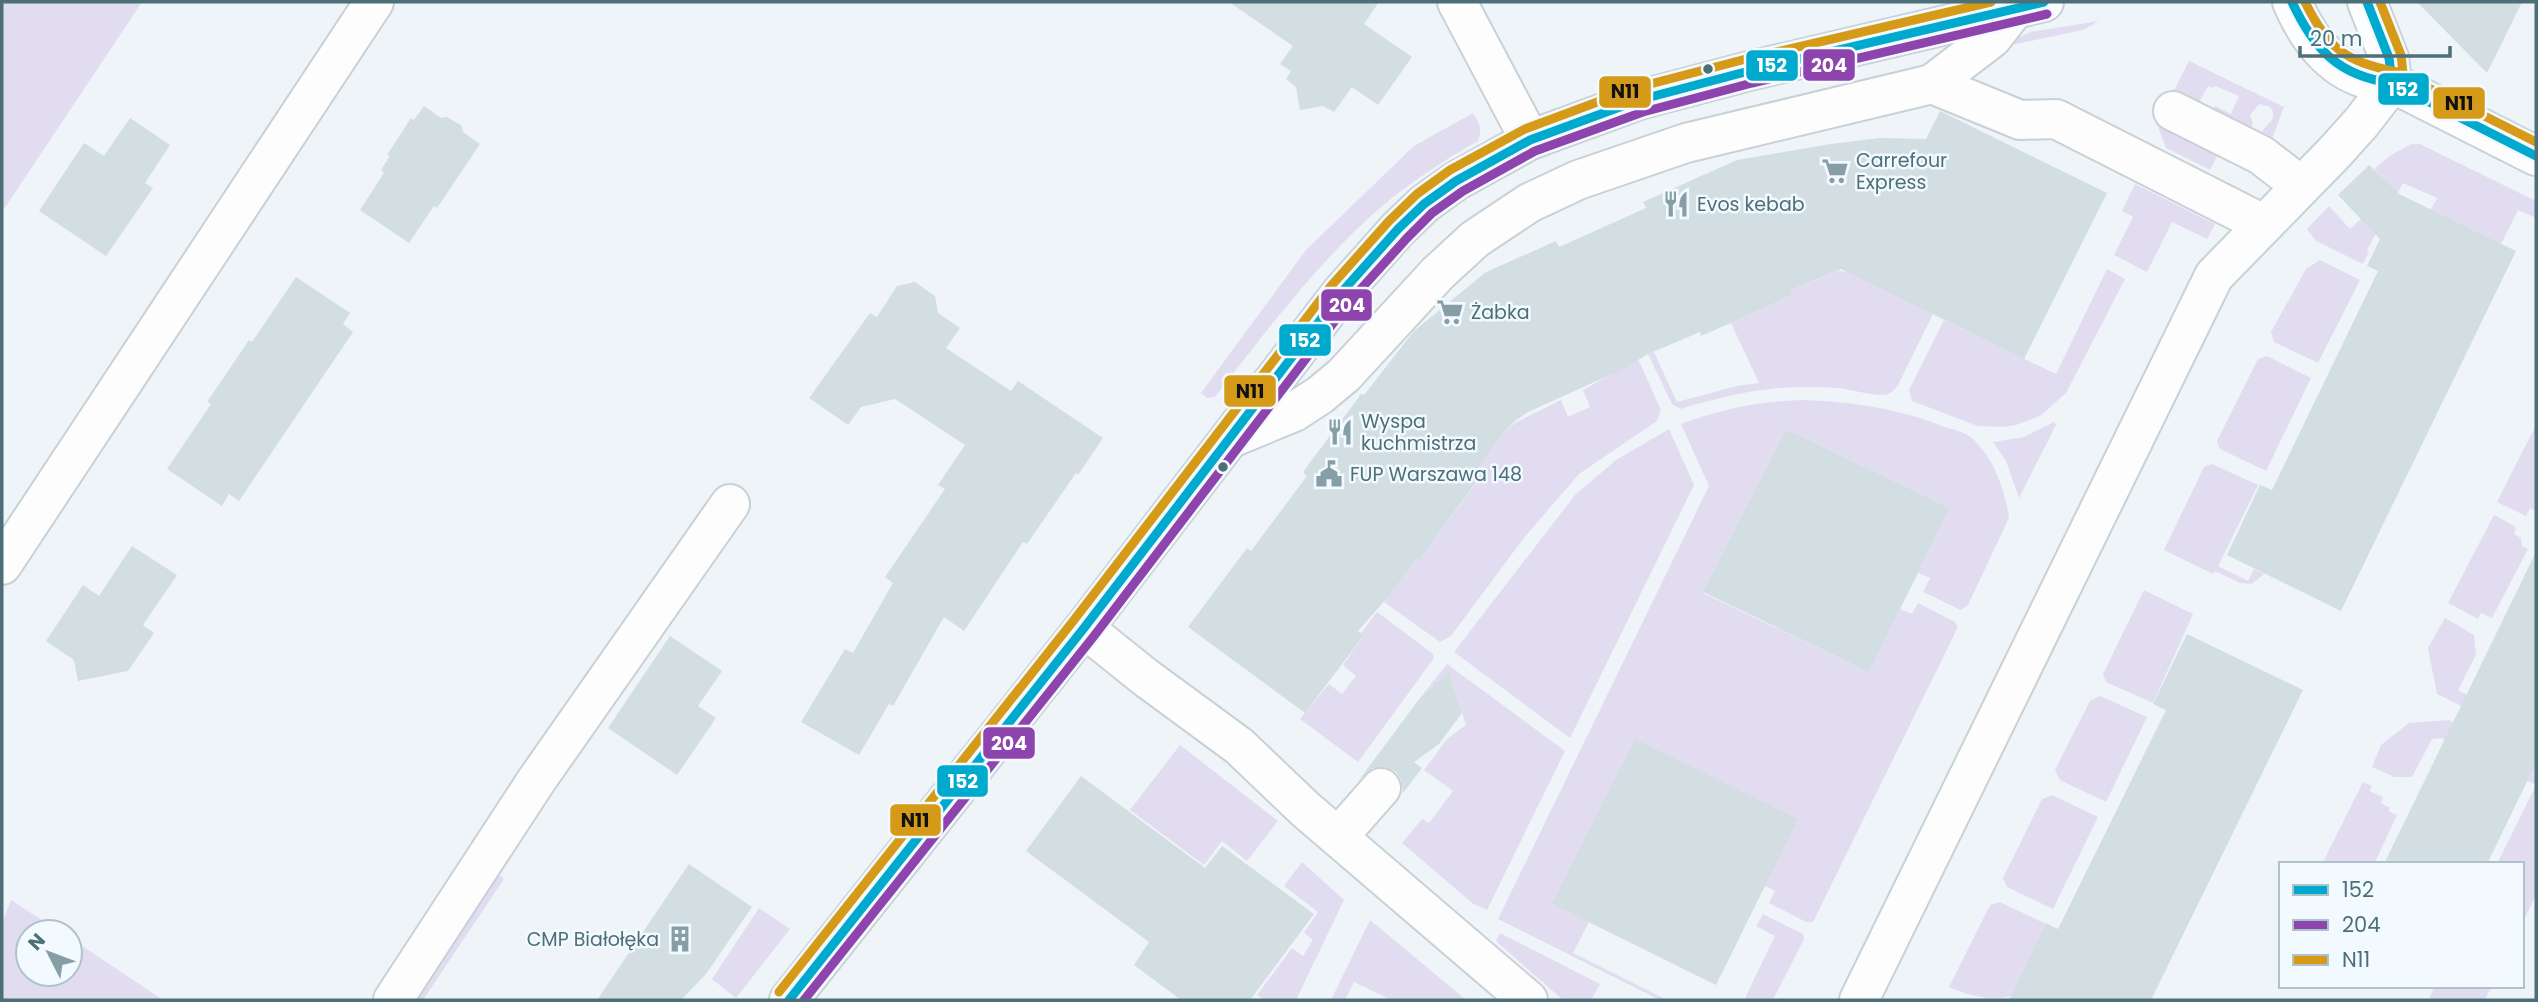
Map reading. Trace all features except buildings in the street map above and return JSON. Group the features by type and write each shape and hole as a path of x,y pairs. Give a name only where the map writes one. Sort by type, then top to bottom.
{"street":[{"path":"2,565 374,2"},
{"path":"1457,2 1530,140"},
{"path":"2292,2 2303,28 2325,55 2349,73 2372,82 2392,83 2536,156"},
{"path":"1859,1000 2214,276 2335,152 2392,83 2389,58 2367,2"},
{"path":"789,1000 1084,628 1341,293 1424,204 1457,181 1530,140 1639,100 1749,71 2029,6"},
{"path":"1229,439 1294,412 1320,395 1344,375 1447,265 1475,239 1529,203 1578,180 1686,143 1932,84 2029,6"},
{"path":"1932,84 2020,120 2056,119 2263,224"},
{"path":"2173,111 2261,155 2301,186"},
{"path":"393,1000 544,770 730,503"},
{"path":"1084,628 1239,746 1305,809 1452,938 1528,1000"},
{"path":"1338,837 1381,788"}],"shaded area":[{"path":"2,2 142,2 2,212"},
{"path":"2099,21 2083,30 2011,45 2010,42 2030,32"},
{"path":"2189,61 2284,107 2273,137 2262,132 2273,118 2270,107 2259,104 2250,115 2253,123 2248,134 2211,115 2215,106 2231,114 2239,96 2215,86 2208,86 2196,108 2220,150 2210,170 2166,148 2157,124"},
{"path":"1473,113 1480,126 1478,141 1428,172 1381,207 1314,274 1215,397 1207,398 1201,393 1306,250 1414,146"},
{"path":"2411,144 2420,144 2536,201 2536,218 2518,210 2501,244 2430,211 2437,198 2403,183 2367,250 2369,252 2363,264 2316,241 2307,229 2329,206 2350,229 2361,219 2387,183 2374,169"},
{"path":"2135,184 2215,224 2207,239 2172,222 2147,272 2114,255 2133,217 2122,211"},
{"path":"2320,260 2360,280 2318,363 2274,342 2271,332 2306,269"},
{"path":"2107,269 2125,279 2066,393 2040,416 2016,425 1978,426 1912,401 1909,390 1944,320 2056,374"},
{"path":"1837,271 1851,272 1933,314 1893,391 1880,395 1837,388 1776,388 1680,409 1672,404 1648,354 1654,352 1677,402 1759,383 1731,323 1792,295 1791,290"},
{"path":"2267,356 2311,378 2266,471 2220,449 2217,441 2258,359"},
{"path":"1638,359 1661,410 1657,421 1579,474 1523,539 1451,636 1440,642 1384,602 1417,558 1420,559 1477,482 1470,477 1503,433 1515,423 1561,400 1568,417 1590,407 1583,390"},
{"path":"1803,400 1858,404 1892,411 1968,435 1993,466 2002,487 2009,518 1968,605 1961,610 1923,592 1930,578 1918,573 1950,508 1786,429 1703,593 1869,672 1900,609 1912,614 1918,603 1955,622 1958,627 1813,922 1806,922 1769,903 1775,891 1765,886 1552,904 1589,922 1573,953 1667,1000 1660,1000 1498,919 1709,486 1681,424 1741,407"},
{"path":"2054,422 2056,425 2019,498 2006,461 1993,442 2024,437"},
{"path":"2536,425 2536,511 2530,508 2526,516 2497,502"},
{"path":"1669,429 1694,485 1570,738 1454,652 1575,495 1616,460"},
{"path":"2212,464 2258,485 2218,566 2248,581 2254,569 2264,574 2252,584 2240,583 2215,571 2213,574 2164,550 2204,467"},
{"path":"2494,515 2516,527 2514,534 2521,538 2522,546 2528,549 2492,618 2481,613 2478,619 2448,603"},
{"path":"2144,590 2193,614 2153,703 2106,682 2103,674"},
{"path":"1377,612 1433,654 1434,658 1358,762 1300,719 1329,684 1342,694 1356,676 1343,665 1364,635 1361,633"},
{"path":"2445,618 2474,635 2476,655 2458,690 2536,730 2536,743 2437,694 2428,648"},
{"path":"1447,664 1565,751 1487,910 1472,903 1402,843 1422,819 1429,823 1453,791 1424,770 1447,739 1466,725 1451,678 1433,686 1420,698"},
{"path":"2100,696 2147,717 2106,802 2060,780 2055,770 2090,701"},
{"path":"2449,720 2536,763 2536,785 2441,738 2432,739 2412,777 2394,777 2372,767 2381,745 2409,723"},
{"path":"1180,745 1278,821 1247,861 1222,841 1204,865 1130,810"},
{"path":"2363,782 2372,786 2369,791 2383,797 2381,803 2390,808 2388,811 2397,815 2375,862 2323,862"},
{"path":"2536,785 2536,895 2524,920 2524,862 2498,862"},
{"path":"2052,795 2098,817 2053,909 2007,887 2003,878 2042,799"},
{"path":"1302,862 1344,900 1296,1000 1265,1000 1257,995 1292,948 1303,956 1313,940 1304,933 1318,912 1284,886"},
{"path":"494,871 504,879 423,1000 408,1000"},
{"path":"11,900 39,918 14,918 14,988 84,988 84,947 163,1000 2,1000 2,923"},
{"path":"2000,902 2046,924 2011,996 1980,997 1949,987 1990,905"},
{"path":"759,908 790,929 736,998 712,979"},
{"path":"1763,914 1803,934 1804,939 1773,1000 1744,1000 1775,936 1756,926"},
{"path":"1370,920 1466,1000 1391,1000 1354,982 1345,1000 1331,1000"},
{"path":"1500,933 1600,984 1591,1000 1563,1000 1496,941"},
{"path":"2434,988 2491,988 2485,1000 2428,1000"}],"transit line":[{"name":"N11","path":"779,992 1074,620 1331,286 1417,194 1450,170 1525,129 1635,88 1746,59 1991,2"},
{"name":"152","path":"789,1000 1084,628 1341,293 1424,204 1456,181 1530,140 1639,100 1749,71 2044,2"},
{"name":"152","path":"2292,2 2309,34 2342,67 2392,83 2536,156"},
{"name":"N11","path":"2305,2 2322,32 2340,51 2351,58 2397,72 2536,142"},
{"name":"152","path":"2367,2 2389,58 2392,83"},
{"name":"N11","path":"2380,2 2401,55 2404,82"},
{"name":"204","path":"804,1000 1094,636 1350,301 1432,213 1463,191 1535,151 1643,112 1752,83 2047,14"}],"place":[{"name":"Carrefour Express","path":"1835,171"},
{"name":"Evos kebab","path":"1676,204"},
{"name":"Żabka","path":"1450,312"},
{"name":"Wyspa kuchmistrza","path":"1340,432"},
{"name":"FUP Warszawa 148","path":"1329,474"},
{"name":"CMP Białołęka","path":"680,939"}]}
